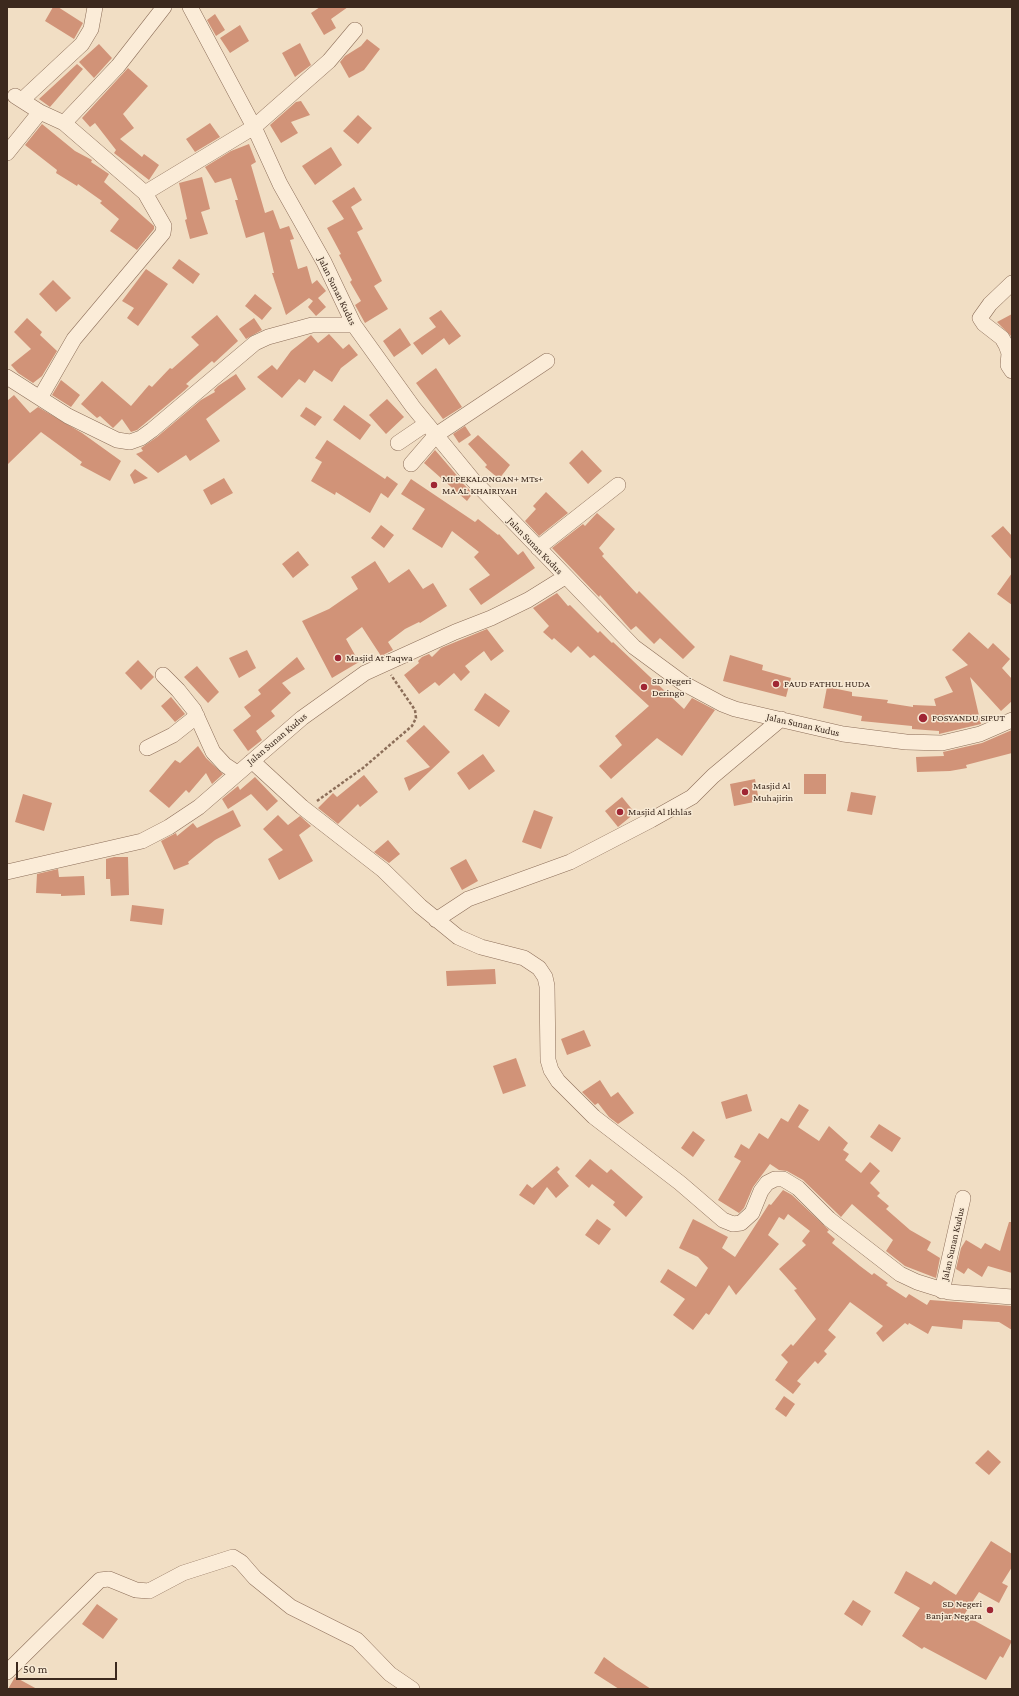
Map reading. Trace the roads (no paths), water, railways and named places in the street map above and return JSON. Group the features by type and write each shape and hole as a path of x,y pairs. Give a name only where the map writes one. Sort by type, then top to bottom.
{"street":[{"path":"40,398 74,339 163,233 164,226 145,193 64,123 40,112 18,98 82,44 91,29 95,7"},
{"path":"64,123 118,66 164,7"},
{"name":"Jalan Sunan Kudus","path":"190,7 254,127 280,184 324,262 354,326 431,429 473,480 634,647 669,674 696,691 722,704 735,709 843,734 926,743 942,743 965,739 995,729 1012,720"},
{"path":"145,193 254,127 280,102 329,61 355,30"},
{"path":"7,153 40,112"},
{"path":"1012,283 990,304 980,318 984,324 1010,346 1008,365 1012,371"},
{"path":"7,377 68,416 103,434 123,442 136,441 152,430 255,343 268,337 312,326 354,326"},
{"path":"398,443 431,429 547,361"},
{"path":"410,464 419,452 431,429"},
{"path":"538,548 618,485"},
{"name":"Jalan Sunan Kudus","path":"7,872 142,841 183,819 302,718 365,673 455,632 491,618 528,600 565,577"},
{"path":"163,675 178,690 197,716 213,752 226,765 237,773"},
{"path":"147,748 173,735 197,716"},
{"path":"436,920 468,900 570,862 652,820 692,796 713,776 781,719"},
{"path":"252,761 305,809 383,870 436,920 458,937 468,942 524,958 540,968 545,977 547,986 548,1060 558,1081 594,1117 680,1183 723,1220 733,1224 741,1223 752,1213 761,1190 767,1183 775,1179 783,1179 798,1188 829,1218 900,1274 917,1282 942,1290 1012,1297"},
{"name":"Jalan Sunan Kudus","path":"942,1290 963,1198"},
{"path":"7,1672 100,1580 109,1578 136,1590 149,1590 183,1573 233,1557 241,1562 255,1578 291,1608 357,1640 390,1674 412,1689"}],"place":[{"name":"MI PEKALONGAN+ MTs+ MA AL KHAIRIYAH","path":"434,485"},
{"name":"Masjid At Taqwa","path":"338,658"},
{"name":"PAUD FATHUL HUDA","path":"776,684"},
{"name":"SD Negeri Deringo","path":"644,687"},
{"name":"POSYANDU SIPUT","path":"923,718"},
{"name":"Masjid Al Muhajirin","path":"745,792"},
{"name":"Masjid Al Ikhlas","path":"620,812"},
{"name":"SD Negeri Banjar Negara","path":"990,1610"}]}
